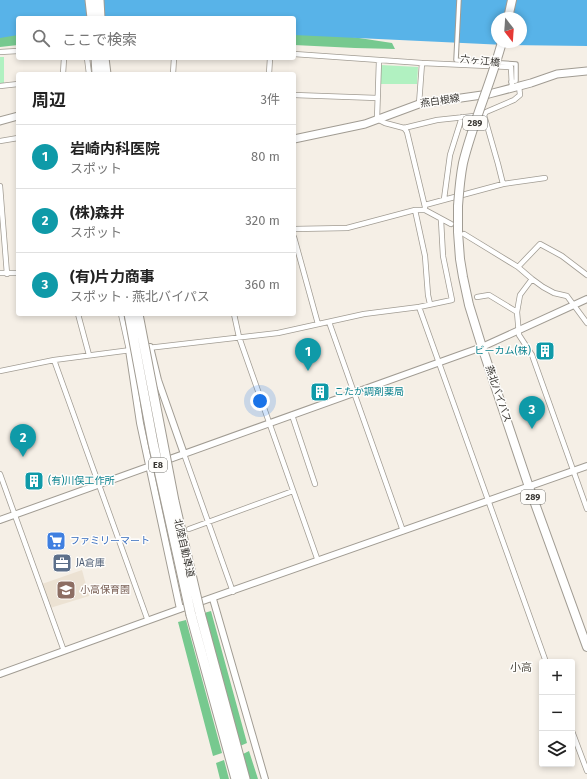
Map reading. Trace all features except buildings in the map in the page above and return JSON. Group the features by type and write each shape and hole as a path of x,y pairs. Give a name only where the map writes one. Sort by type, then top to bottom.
{"highway":[{"path":"90,0 92,16"},
{"path":"99,0 100,16"},
{"path":"509,12 512,0"},
{"name":"燕北バイパス","path":"500,48 470,138 459,184 458,232 463,277 482,347 529,487 587,647"},
{"path":"96,60 97,72"},
{"path":"104,60 106,72"},
{"name":"北陸自動車道","path":"129,316 153,443 236,779"},
{"name":"北陸自動車道","path":"138,316 196,614 245,779"}],"main road":[{"name":"燕白根線","path":"296,140 365,124 419,104 490,94 512,85 519,86 557,74 587,71"},
{"path":"0,121 16,117"}],"street":[{"name":"六ヶ江橋","path":"459,0 456,60 516,64 516,81 512,85"},
{"path":"0,52 16,51"},
{"path":"296,54 422,63 511,67 512,85"},
{"path":"63,72 64,60"},
{"path":"87,60 89,72"},
{"path":"173,72 174,60"},
{"path":"269,72 270,60"},
{"path":"379,60 377,119 384,123 404,128 437,120 484,114 514,100 520,95 519,86"},
{"path":"419,104 422,63"},
{"path":"0,86 16,84"},
{"path":"296,95 377,98"},
{"path":"484,114 502,184"},
{"path":"444,200 450,155 462,117"},
{"path":"404,128 407,132 425,207 441,220 451,224"},
{"path":"0,141 16,138"},
{"path":"296,229 347,228 415,210 444,200 502,184 545,178"},
{"path":"0,186 7,274"},
{"path":"415,210 425,256 430,304"},
{"path":"0,371 54,360 89,355 278,333 364,314 419,307 452,300 444,256 441,220"},
{"path":"464,234 518,267 532,279 554,293 567,296 575,304 587,322"},
{"path":"296,244 318,324"},
{"path":"518,267 540,244 562,256 587,275"},
{"path":"0,273 16,273"},
{"path":"532,279 520,295 517,312 518,331 520,338 532,355 587,509"},
{"path":"477,297 489,295 517,312"},
{"path":"0,520 482,347 587,299"},
{"path":"419,307 545,659"},
{"path":"79,316 89,355"},
{"path":"121,316 129,350 140,423 180,609"},
{"path":"234,316 239,337 318,561"},
{"path":"329,322 403,531"},
{"path":"150,347 154,368 233,592"},
{"path":"54,360 148,621"},
{"path":"292,415 315,484"},
{"path":"0,674 587,466"},
{"path":"0,474 64,651"},
{"path":"189,529 293,491"},
{"path":"213,599 265,779"},
{"path":"575,739 587,771"}],"shaded area":[{"name":"小高保育園","path":"82,570 89,596 50,608 42,584"}],"green space":[{"path":"16,31 16,45 0,47 0,34"},
{"path":"296,32 346,36 392,43 395,49 296,45"},
{"path":"0,57 4,57 4,84 0,84"},
{"path":"381,65 418,67 417,84 380,84"},
{"path":"211,611 247,743 240,746 204,613"},
{"path":"186,620 222,753 213,756 178,622"},
{"path":"249,751 258,779 250,779 243,754"},
{"path":"224,760 229,779 220,779 216,763"}],"water":[{"path":"0,0 587,0 587,46 527,45 527,12 491,12 491,44 296,35 296,16 16,16 16,35 0,38"}],"place":[{"name":"ビーカム(株)","path":"545,351"},
{"name":"岩崎内科医院","path":"308,371"},
{"name":"こたか調剤薬局","path":"320,392"},
{"name":"(有)片力商事","path":"532,429"},
{"name":"(株)森井","path":"23,457"},
{"name":"(有)川俣工作所","path":"34,481"},
{"name":"ファミリーマート","path":"56,541"},
{"name":"JA倉庫","path":"62,563"},
{"name":"小高保育園","path":"66,590"}],"district":[{"name":"小高","path":"521,667"}]}
